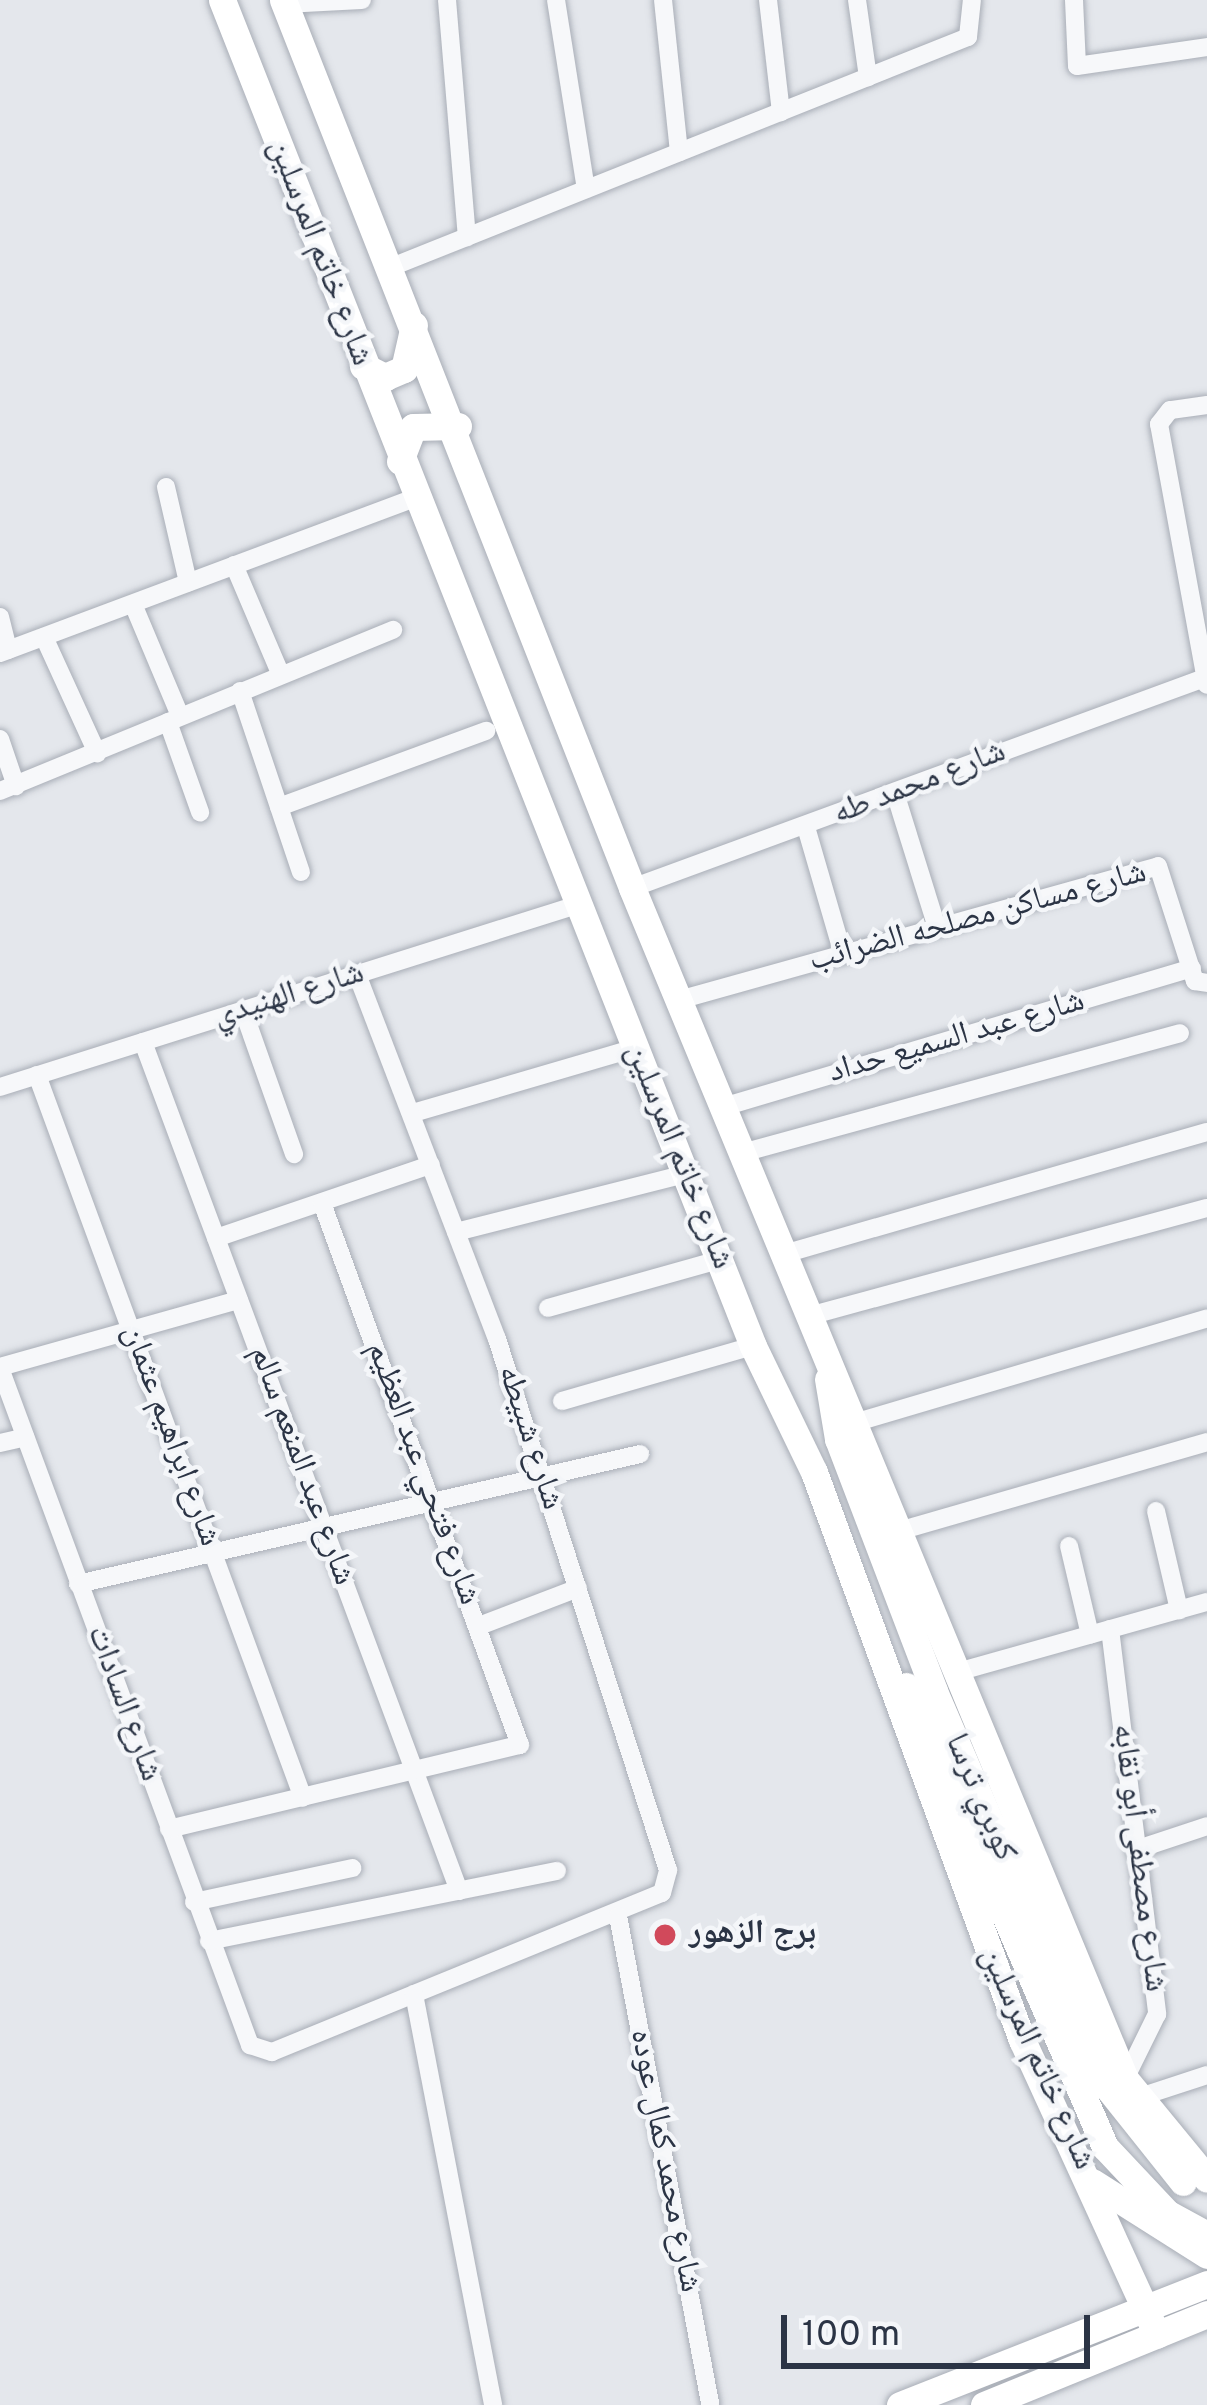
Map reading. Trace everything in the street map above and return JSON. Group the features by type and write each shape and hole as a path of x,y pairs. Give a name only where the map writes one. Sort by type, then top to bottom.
{"main road":[{"name":"شارع خاتم المرسلين","path":"222,0 414,498 753,1346 814,1472 1022,2040 1157,2335"},
{"name":"شارع خاتم المرسلين","path":"284,2 458,426 632,888 857,1422 954,1673 1131,2101 1207,2179"},
{"path":"363,366 385,376 404,369 415,317"},
{"path":"400,461 413,427 458,426"},
{"name":"كوبري ترسا","path":"828,1358 838,1439 934,1691 1131,2101 1207,2197"},
{"name":"كوبري ترسا","path":"814,1472 1105,2146 1167,2212 1207,2235"},
{"path":"1089,2180 1207,2255"},
{"path":"900,2405 1207,2284"},
{"path":"984,2405 1207,2314"}],"street":[{"path":"284,2 362,0"},
{"path":"447,0 467,237"},
{"path":"556,0 586,189"},
{"path":"663,0 679,152"},
{"path":"768,0 781,112"},
{"path":"857,0 868,77"},
{"path":"394,266 868,77 975,26 972,0"},
{"path":"1074,0 1072,60 1085,66 1207,47"},
{"path":"1206,680 1159,433 1170,410 1207,405"},
{"path":"166,487 188,583"},
{"path":"0,617 4,652 414,498"},
{"path":"234,565 280,674"},
{"path":"133,604 174,719 200,812"},
{"path":"0,739 8,788 393,630"},
{"path":"44,637 97,753"},
{"name":"شارع محمد طه","path":"632,888 1206,680"},
{"path":"240,691 301,872"},
{"path":"280,807 486,730"},
{"path":"896,796 937,928"},
{"path":"806,827 843,954"},
{"name":"شارع مساكن مصلحه الضرائب","path":"679,1000 1158,866 1198,978"},
{"name":"شارع الهنيدي","path":"0,1087 577,905"},
{"name":"شارع شبيطه","path":"357,975 413,1113 542,1474 668,1870 649,1901 618,1916"},
{"name":"شارع عبد السميع حداد","path":"723,1107 1198,978"},
{"path":"243,1010 294,1154"},
{"path":"742,1153 1180,1033"},
{"name":"شارع عبد المنعم سالم","path":"142,1042 459,1891"},
{"path":"413,1113 634,1048"},
{"name":"شارع ابراهيم عثمان","path":"37,1075 303,1798"},
{"path":"784,1254 1207,1132"},
{"path":"216,1238 431,1165"},
{"path":"456,1232 685,1174"},
{"name":"شارع فتحي عبد العظيم","path":"322,1203 520,1745 415,1772"},
{"path":"809,1316 1207,1208"},
{"path":"548,1308 719,1260"},
{"path":"0,1368 239,1300"},
{"path":"857,1422 1207,1318"},
{"path":"562,1401 753,1346"},
{"name":"شارع السادات","path":"0,1368 245,2039 272,2052 414,1994"},
{"path":"0,1443 25,1436"},
{"path":"899,1531 1207,1442"},
{"path":"78,1584 212,1549 640,1454"},
{"path":"1156,1511 1179,1610"},
{"name":"شارع مصطفى أبو نقابه","path":"1069,1546 1100,1632 1156,2014 1131,2101"},
{"path":"478,1626 578,1588"},
{"path":"954,1673 1206,1604"},
{"path":"169,1828 415,1772"},
{"path":"1135,1850 1207,1826"},
{"path":"194,1902 352,1868"},
{"path":"208,1941 557,1871"},
{"path":"493,2405 414,1994 618,1916"},
{"name":"شارع محمد كمال عوده","path":"618,1916 710,2405"},
{"path":"1131,2101 1207,2075"}],"place":[{"name":"برج الزهور","path":"665,1935"}]}
